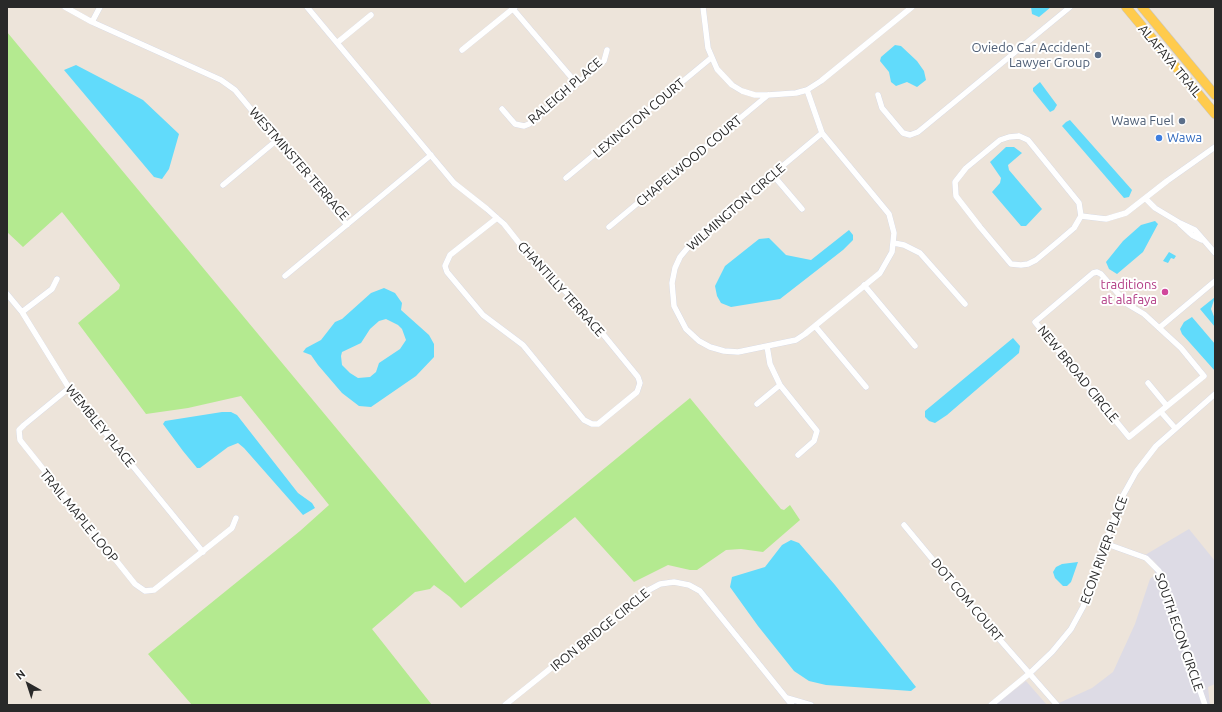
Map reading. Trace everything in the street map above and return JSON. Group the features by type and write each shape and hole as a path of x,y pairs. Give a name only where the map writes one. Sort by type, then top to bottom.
{"main road":[{"name":"ALAFAYA TRAIL","path":"1126,7 1215,114"},
{"path":"1135,7 1155,22"},
{"name":"ALAFAYA TRAIL","path":"1142,7 1215,95"}],"street":[{"name":"WESTMINSTER TERRACE","path":"65,7 92,22 221,80 244,100 347,225 431,155"},
{"path":"92,22 100,7"},
{"path":"307,7 338,42 431,155"},
{"path":"703,7 708,48 711,58 717,68 732,85 742,91 755,95 796,93 807,90 821,81 912,7"},
{"path":"878,95 882,108 903,133 910,135 918,132 1070,7"},
{"path":"462,50 514,8 577,84"},
{"path":"338,42 371,15"},
{"name":"RALEIGH PLACE","path":"502,109 515,124 524,126 604,61 607,50"},
{"name":"LEXINGTON COURT","path":"566,178 711,58"},
{"name":"WILMINGTON CIRCLE","path":"807,90 822,133 889,214 894,233 894,243 887,263 880,273 796,340 738,352 724,351 710,347 699,341 686,329 679,319 672,296 672,283 675,268 687,248 822,133"},
{"name":"CHAPELWOOD COURT","path":"609,227 768,95"},
{"path":"1019,136 1028,140 1079,203 1081,216 1074,228 1036,260 1028,264 1011,264 956,196 955,182 966,168 1000,140 1019,136"},
{"path":"223,185 277,140"},
{"path":"1081,216 1106,219 1126,214 1215,147"},
{"name":"CHANTILLY TERRACE","path":"431,155 454,183 497,218 538,266 575,300 638,376 640,383 637,392 598,424 592,424 584,420 523,345 483,314 447,272 445,266 450,255 497,218"},
{"path":"773,174 802,209"},
{"path":"1146,199 1155,208 1180,223 1196,230 1215,253"},
{"path":"285,276 347,225"},
{"path":"894,243 904,245 920,253 965,304"},
{"name":"NEW BROAD CIRCLE","path":"1097,272 1101,274 1127,304 1144,314 1159,328 1181,348 1204,376 1130,437 1035,322 1097,272"},
{"path":"22,312 52,289 57,279"},
{"path":"1159,328 1215,281"},
{"path":"864,285 915,346"},
{"name":"WEMBLEY PLACE","path":"7,294 22,312 69,388 203,552"},
{"path":"815,326 866,387"},
{"path":"767,346 774,375 780,385 817,431 814,441 798,455"},
{"path":"1148,383 1167,406"},
{"path":"757,404 780,385"},
{"name":"TRAIL MAPLE LOOP","path":"69,388 24,425 19,430 18,435 26,449 116,563 135,584 145,591 154,590 203,552"},
{"name":"ECON RIVER PLACE","path":"991,705 1030,673 1052,652 1071,629 1083,607 1122,499 1136,472 1156,446 1215,394"},
{"path":"1161,412 1175,428"},
{"path":"203,552 232,528 236,518"},
{"name":"DOT COM COURT","path":"904,525 987,625 1030,673"},
{"name":"SOUTH ECON CIRCLE","path":"1107,544 1146,558 1159,571 1205,705"},
{"name":"IRON BRIDGE CIRCLE","path":"505,705 647,591 660,584 674,582 689,585 700,591 792,705"},
{"path":"1030,673 1057,705"},
{"path":"786,697 811,705"}],"shaded area":[{"path":"1189,529 1215,561 1215,684 1208,687 1210,705 1207,705 1162,571 1154,561 1145,555"},
{"path":"1150,564 1157,572 1202,705 1060,705 1059,703 1092,688 1113,672 1135,624 1150,579 1156,574"},
{"path":"1026,681 1047,705 995,705"}],"green space":[{"path":"7,32 465,583 690,398 781,509 784,510 790,505 800,520 763,552 741,549 726,550 697,570 668,565 634,582 575,517 461,608 450,597 434,585 430,589 415,592 372,629 432,705 192,705 148,654 300,531 329,505 241,396 188,408 146,414 78,323 119,289 120,285 62,212 23,247 7,232"}],"water":[{"path":"1031,7 1051,7 1039,17 1032,14"},
{"path":"895,45 901,46 917,61 924,71 926,80 917,87 907,82 896,86 891,82 889,72 880,61 881,57"},
{"path":"76,65 143,100 179,134 169,169 162,179 154,177 64,70"},
{"path":"1040,82 1057,105 1054,110 1050,112 1033,91 1033,88"},
{"path":"1070,120 1132,190 1129,197 1124,198 1062,126"},
{"path":"1006,147 1014,147 1022,153 1008,165 1009,170 1042,209 1026,226 1021,226 992,192 1000,183 1001,178 990,162"},
{"path":"1155,221 1158,224 1143,252 1117,274 1109,269 1106,262 1123,241 1141,225"},
{"path":"849,230 853,235 853,240 843,250 780,299 731,307 721,303 717,296 715,286 725,266 759,239 769,238 786,255 811,260"},
{"path":"1169,252 1176,256 1174,259 1171,258 1168,263 1163,261"},
{"path":"384,288 395,293 402,303 401,310 429,335 434,344 434,357 416,376 371,407 359,406 342,393 311,355 303,352 306,348 321,340 335,322 342,319 371,293","holes":["386,319 398,325 402,329 406,340 400,349 379,363 376,372 370,377 358,378 342,365 342,352 361,343 370,329 379,321"]},
{"path":"1215,297 1211,309 1215,319 1215,327 1200,309"},
{"path":"1192,317 1215,344 1215,371 1182,334 1180,329 1184,322"},
{"path":"1013,338 1020,346 1019,353 947,415 935,423 929,421 925,417 925,411"},
{"path":"222,412 231,412 237,415 298,493 312,503 315,508 303,515 238,443 228,447 200,468 197,468 163,424 165,421"},
{"path":"791,540 799,543 835,585 916,687 911,691 826,685 809,681 794,671 758,626 730,587 732,577 765,567 782,545"},
{"path":"1078,562 1071,582 1067,586 1063,586 1055,578 1053,572 1056,567 1062,564"}],"place":[{"name":"Oviedo Car Accident Lawyer Group","path":"1098,55"},
{"name":"Wawa Fuel","path":"1182,121"},
{"name":"Wawa","path":"1159,138"},
{"name":"traditions at alafaya","path":"1165,292"}]}
